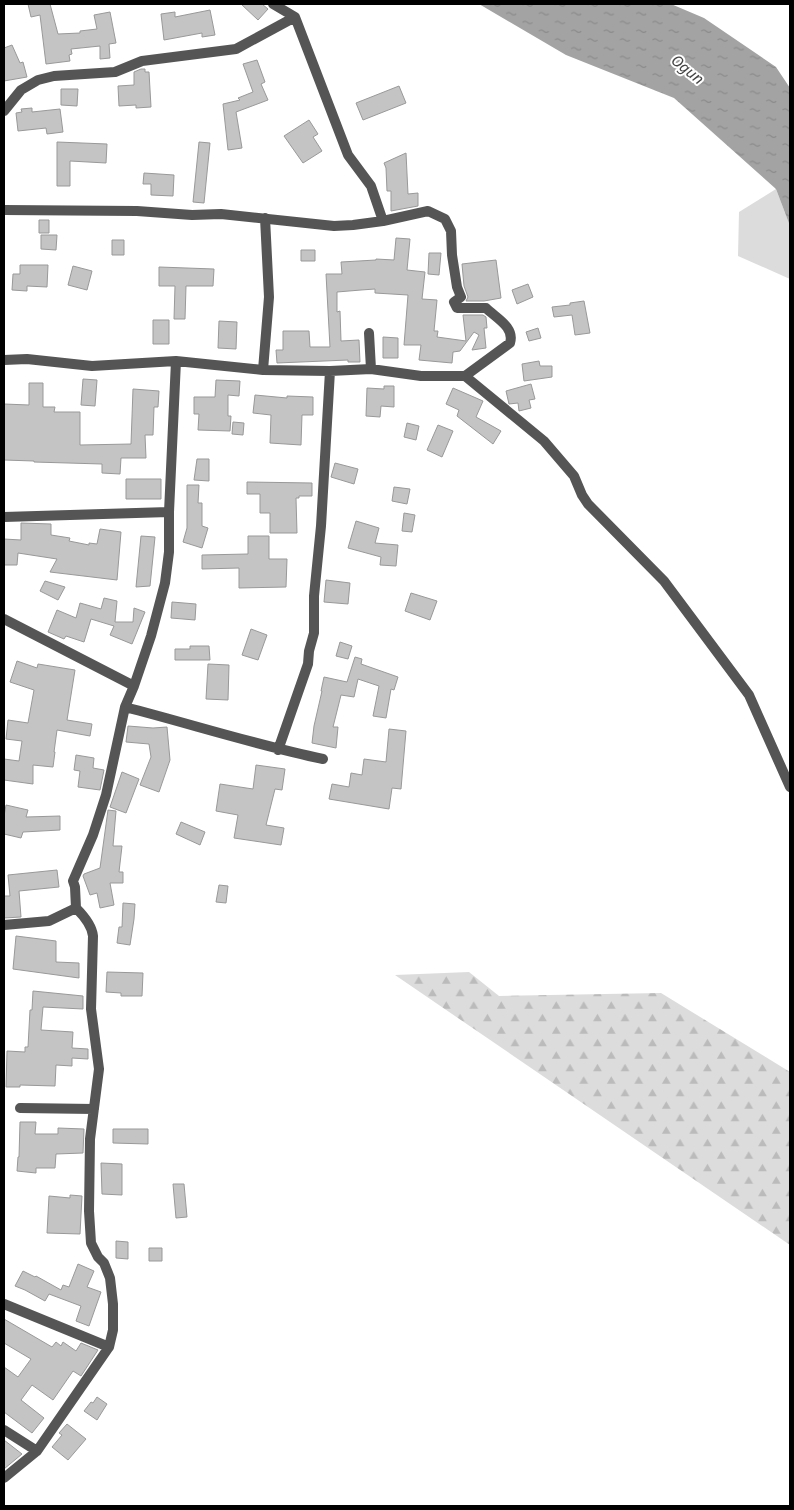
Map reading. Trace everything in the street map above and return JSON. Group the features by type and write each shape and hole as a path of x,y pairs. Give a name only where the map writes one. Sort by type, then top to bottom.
{"street":[{"path":"273,4 296,17 348,155 371,186 383,221"},
{"path":"4,111 21,90 38,80 54,76 116,72 142,61 236,49 296,17"},
{"path":"4,210 137,211 192,215 220,214 334,226 383,221 428,211 445,218 451,231 452,255 457,287 461,297 454,302 458,308 486,308 511,332 510,343 465,376 421,376 371,369 330,371 263,370 176,361 92,366 27,359 4,360"},
{"path":"263,370 269,297 265,218"},
{"path":"369,332 371,369"},
{"path":"4,1478 38,1451 109,1347 113,1330 110,1278 104,1263 91,1243 90,1227 90,1139 99,1069 91,1009 93,936 92,928 76,908 73,881 89,845 106,795 125,707 151,636 165,583 169,552 176,361"},
{"path":"278,750 308,664 314,633 314,596 321,526 330,371"},
{"path":"465,376 544,440 574,476 588,504 664,581 749,695 790,787"},
{"path":"4,517 169,512"},
{"path":"4,619 134,686"},
{"path":"125,707 192,724 278,750 323,759"},
{"path":"4,924 49,921 76,908"},
{"path":"20,1108 94,1109"},
{"path":"4,1304 109,1347"},
{"path":"4,1430 38,1451"}],"green space":[{"path":"776,189 790,226 790,279 738,256 739,212"},
{"path":"469,972 499,996 661,993 790,1072 790,1245 395,975"}],"water":[{"name":"Ogun","path":"479,4 671,4 704,18 776,67 790,88 790,226 776,189 674,98 566,55"}],"building":[{"path":"28,4 50,4 58,34 80,33 80,31 97,29 94,15 110,12 116,43 109,44 110,58 100,59 100,46 71,49 70,61 46,64 40,15 31,17"},
{"path":"241,4 262,4 268,9 258,20"},
{"path":"210,10 215,35 202,37 202,33 164,40 161,14 175,12 175,17"},
{"path":"12,45 20,63 23,62 27,77 4,81 4,48"},
{"path":"257,60 265,82 261,84 268,100 236,112 242,148 228,150 223,104 240,100 238,98 253,92 243,64"},
{"path":"141,69 149,72 151,107 136,108 136,105 119,106 118,86 134,85 134,72"},
{"path":"399,86 406,103 363,120 356,103"},
{"path":"61,89 78,89 77,106 61,105"},
{"path":"32,108 32,112 60,109 63,132 47,134 46,128 18,131 16,113 22,112 21,109"},
{"path":"309,120 318,134 313,137 322,151 303,163 284,136"},
{"path":"57,142 107,144 106,163 70,161 70,186 57,186"},
{"path":"199,142 210,143 204,203 193,202"},
{"path":"406,153 408,194 418,193 418,206 391,211 391,191 387,191 384,163"},
{"path":"144,173 174,175 173,196 151,195 151,184 143,184"},
{"path":"39,220 49,220 49,233 39,233"},
{"path":"41,235 57,235 56,250 41,249"},
{"path":"396,238 410,239 407,270 425,272 422,299 437,300 434,331 438,331 437,337 466,341 463,315 483,315 486,317 487,328 484,328 486,348 472,350 479,335 474,332 460,351 453,352 452,363 419,360 421,345 404,345 408,295 375,293 375,289 361,290 337,292 337,312 340,311 341,341 359,340 360,362 348,362 348,360 277,363 276,350 283,350 283,331 309,331 310,347 330,347 326,274 342,274 341,262 376,259 394,260"},
{"path":"112,240 124,240 124,255 112,255"},
{"path":"301,250 315,250 315,261 301,261"},
{"path":"429,253 441,253 439,275 428,274"},
{"path":"496,260 501,298 484,301 466,301 468,297 464,286 462,264"},
{"path":"20,265 48,265 47,287 27,286 27,291 12,290 13,274 20,274"},
{"path":"73,266 92,271 87,290 68,285"},
{"path":"159,267 214,269 213,286 186,286 185,319 174,319 175,286 159,286"},
{"path":"528,284 533,297 517,304 512,290"},
{"path":"584,301 590,333 575,335 572,315 554,317 552,307"},
{"path":"153,320 169,320 169,344 153,344"},
{"path":"219,321 237,322 236,349 218,348"},
{"path":"538,328 541,338 529,341 526,332"},
{"path":"383,337 398,338 398,358 383,358"},
{"path":"539,361 540,366 552,366 552,377 524,381 522,364"},
{"path":"83,379 97,380 95,406 81,405"},
{"path":"216,380 240,381 239,396 228,395 228,416 231,416 230,431 198,430 199,414 194,414 194,397 215,397"},
{"path":"29,383 43,383 43,407 55,407 54,412 80,412 80,445 131,444 133,389 159,391 158,407 154,407 153,435 145,435 146,458 121,458 120,474 102,473 102,464 4,460 4,404 29,405"},
{"path":"531,384 535,399 529,400 531,408 519,411 518,403 509,404 506,391"},
{"path":"384,386 394,386 394,407 381,406 380,417 366,416 367,388 384,389"},
{"path":"453,388 483,401 476,417 501,431 493,444 457,416 459,410 446,404"},
{"path":"255,395 287,398 287,396 313,397 313,415 302,415 301,445 270,443 271,415 253,413"},
{"path":"233,422 244,423 243,435 232,434"},
{"path":"407,423 419,426 416,440 404,437"},
{"path":"438,425 453,431 442,457 427,450"},
{"path":"197,459 209,459 209,481 194,480"},
{"path":"335,463 358,469 354,484 331,477"},
{"path":"126,479 161,479 161,499 126,499"},
{"path":"247,482 312,483 312,496 299,496 299,498 296,498 297,533 270,533 270,513 260,513 260,494 247,494"},
{"path":"187,485 199,485 198,503 202,503 202,526 208,528 202,548 183,542 187,528"},
{"path":"394,487 410,489 407,504 392,501"},
{"path":"404,513 415,515 412,532 402,531"},
{"path":"356,521 379,528 375,543 398,545 396,566 380,565 381,557 348,548"},
{"path":"21,523 51,524 51,535 70,538 69,541 89,545 89,543 97,544 100,529 121,532 117,580 50,572 57,559 18,553 17,565 4,565 4,539 21,540"},
{"path":"141,536 155,537 150,586 136,587"},
{"path":"248,536 269,536 269,559 287,559 286,587 239,588 239,568 202,569 202,555 248,554"},
{"path":"326,580 350,583 348,604 324,602"},
{"path":"45,581 65,587 58,600 40,591"},
{"path":"411,593 437,601 430,620 405,611"},
{"path":"104,598 117,601 115,622 133,622 134,608 145,612 132,644 110,635 114,626 91,619 84,642 66,636 64,639 48,632 57,610 76,618 80,603 101,609"},
{"path":"172,602 196,604 195,620 171,618"},
{"path":"251,629 267,635 258,660 242,655"},
{"path":"340,642 352,646 348,659 336,656"},
{"path":"190,646 209,646 210,660 175,660 175,649 190,649"},
{"path":"355,657 362,659 361,664 398,677 394,690 391,689 386,718 373,716 379,686 358,679 354,697 341,695 333,727 338,727 336,748 312,743 324,677 347,682"},
{"path":"17,661 37,668 38,664 75,670 67,720 92,724 90,736 57,730 53,767 33,765 33,784 4,780 4,759 19,761 22,741 6,739 8,720 28,723 34,690 10,682"},
{"path":"208,664 229,665 228,700 206,699"},
{"path":"128,726 167,727 170,760 159,792 140,785 151,757 149,744 126,742"},
{"path":"389,729 406,731 401,789 392,788 389,809 329,799 332,784 349,787 351,773 362,775 364,759 386,762"},
{"path":"76,755 94,758 93,768 104,770 100,790 78,787 80,771 74,770"},
{"path":"256,765 285,769 282,790 275,789 266,825 284,828 281,845 234,838 238,815 216,811 220,784 253,789"},
{"path":"122,772 139,779 126,813 110,807"},
{"path":"6,805 28,810 26,817 60,816 60,830 23,832 21,838 4,834"},
{"path":"108,810 116,811 113,846 122,846 119,872 123,872 123,883 110,883 114,905 100,908 97,893 90,895 83,876 100,868"},
{"path":"181,822 205,832 200,845 176,834"},
{"path":"57,870 59,887 19,891 21,917 4,918 4,896 10,896 8,875"},
{"path":"219,885 228,886 226,903 216,902"},
{"path":"123,903 135,904 130,945 117,943 119,927 122,927"},
{"path":"16,936 56,941 56,962 79,963 79,978 13,969"},
{"path":"107,972 143,973 142,996 121,996 121,993 106,992"},
{"path":"33,991 83,996 83,1009 43,1007 41,1030 73,1032 72,1048 88,1049 88,1059 72,1058 72,1066 56,1065 55,1086 20,1085 20,1087 6,1087 7,1051 25,1052 25,1047 28,1047"},
{"path":"20,1122 36,1122 35,1134 58,1134 58,1128 84,1129 83,1153 56,1154 55,1168 36,1168 36,1173 17,1171"},
{"path":"113,1129 148,1129 148,1144 113,1143"},
{"path":"101,1163 122,1164 122,1195 102,1194"},
{"path":"173,1184 184,1184 187,1217 176,1218"},
{"path":"70,1195 82,1196 80,1234 47,1233 49,1196 70,1198"},
{"path":"116,1241 128,1242 128,1259 116,1258"},
{"path":"149,1248 162,1248 162,1261 149,1261"},
{"path":"78,1264 94,1271 87,1287 101,1292 89,1326 76,1321 81,1306 49,1294 45,1301 15,1286 23,1271 61,1290 63,1285 69,1287"},
{"path":"4,1319 52,1347 56,1342 61,1346 63,1342 76,1351 81,1343 98,1350 81,1376 73,1371 53,1400 32,1385 21,1400 44,1418 32,1433 4,1412 4,1367 18,1377 31,1359 4,1343"},
{"path":"97,1397 107,1404 97,1420 84,1411"},
{"path":"67,1424 86,1439 68,1460 52,1447 62,1435 59,1433"},
{"path":"4,1440 22,1454 4,1469"}]}
